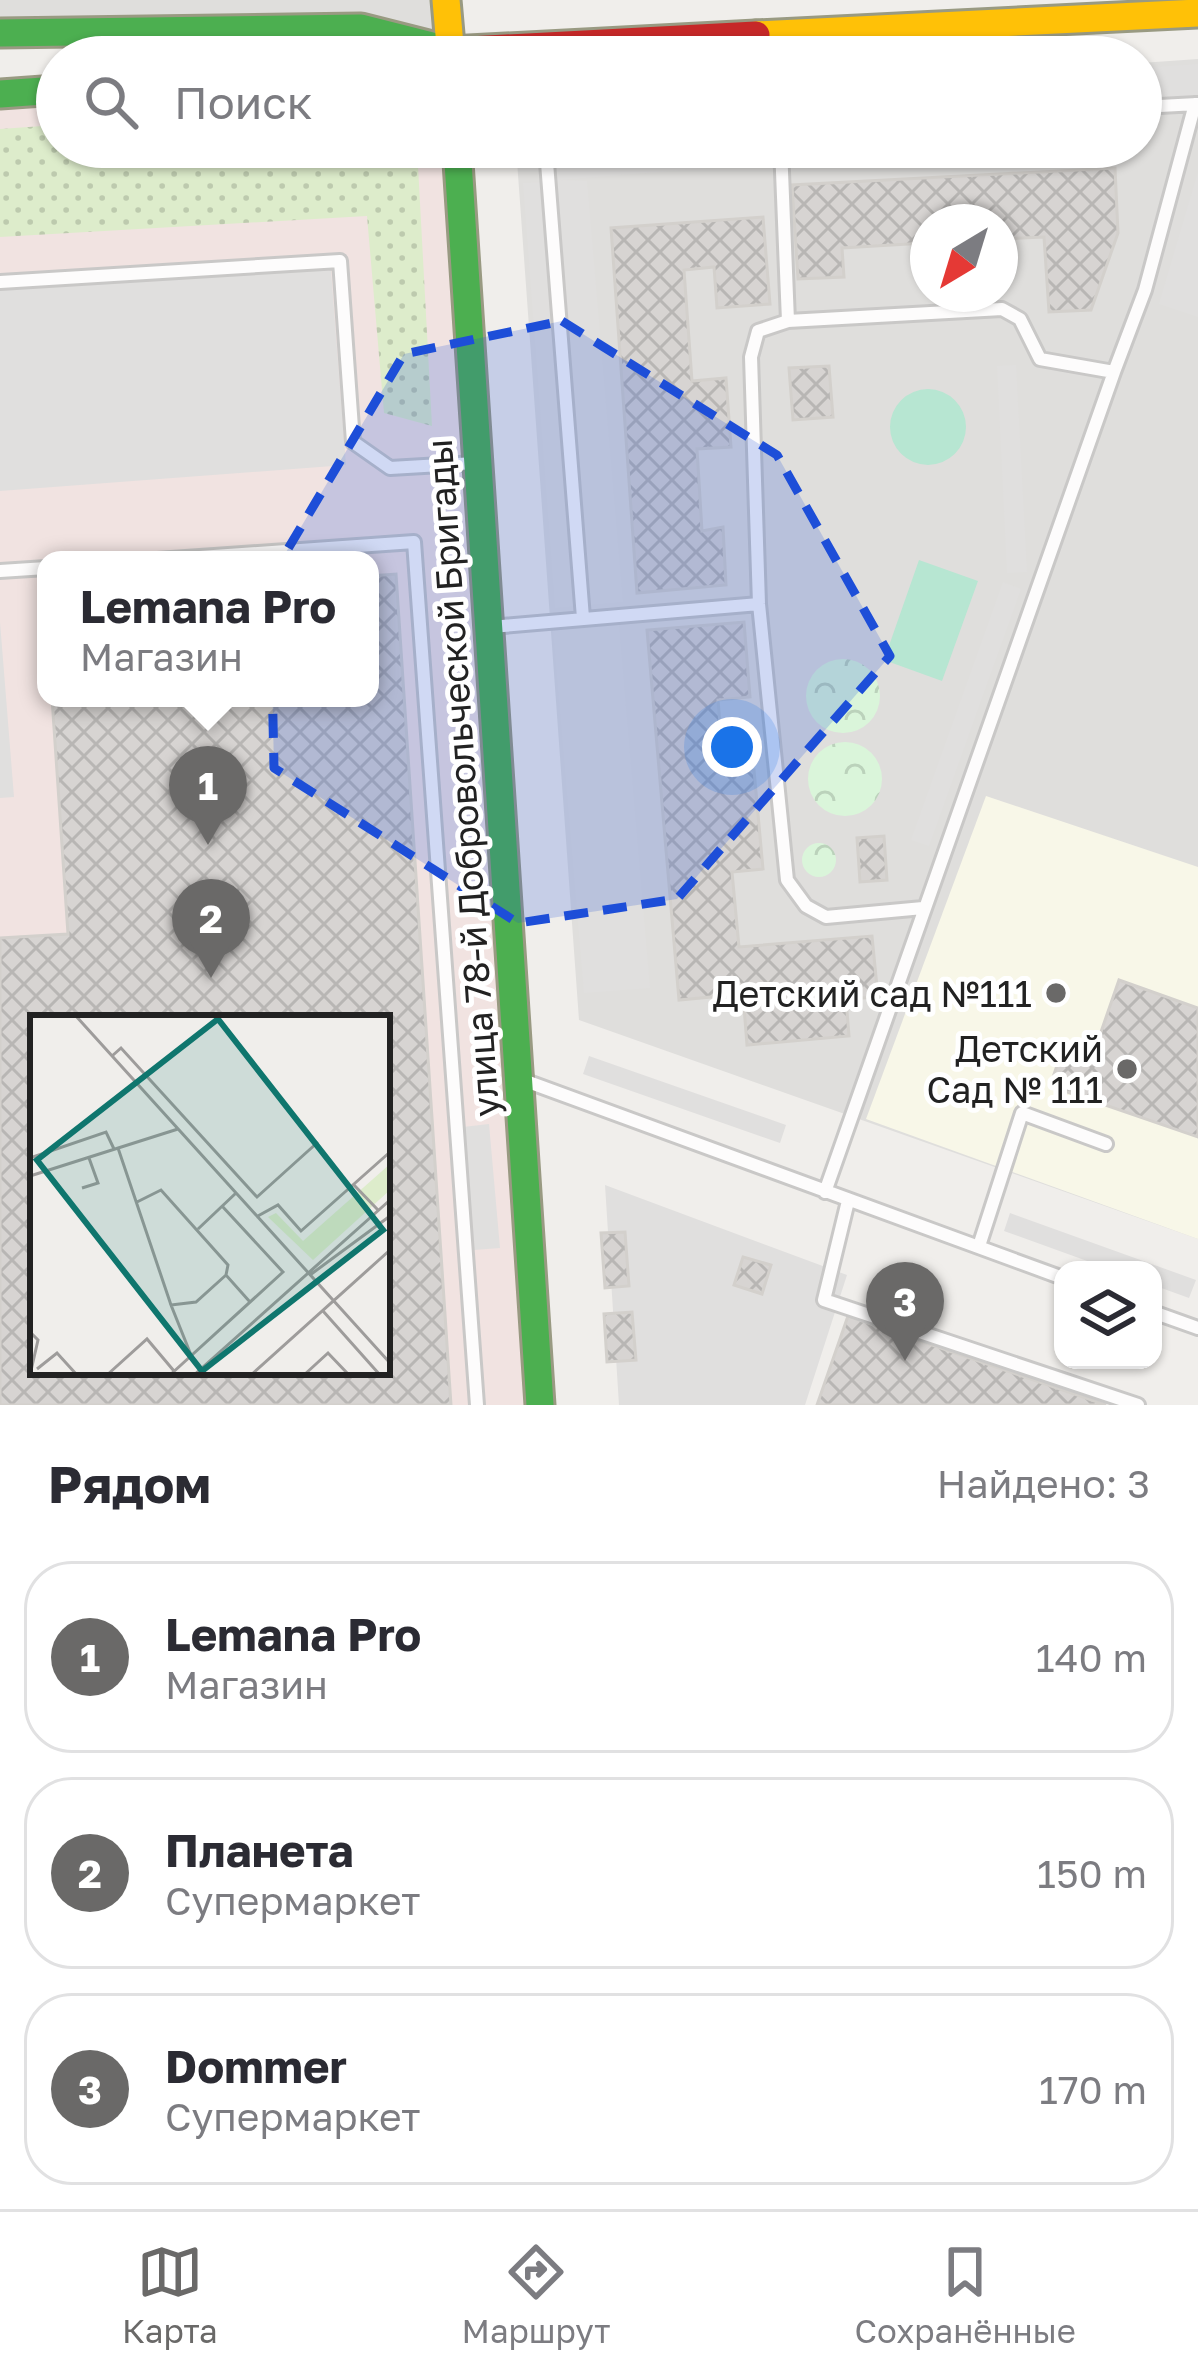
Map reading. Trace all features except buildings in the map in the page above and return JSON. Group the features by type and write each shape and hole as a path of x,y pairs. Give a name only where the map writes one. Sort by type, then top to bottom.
{"street":[{"path":"446,0 449,36"},
{"path":"787,36 1198,14"},
{"path":"0,33 361,28 388,36"},
{"path":"0,94 36,92"},
{"name":"улица 78-й Добровольческой Бригады","path":"458,168 540,1405"}],"lane":[{"path":"825,1192 1145,290 1196,104 1162,106"},
{"path":"547,168 583,618"},
{"path":"782,168 788,321"},
{"path":"0,282 340,261 353,442 391,468 478,463"},
{"path":"923,908 826,917 806,906 788,880 759,604 752,357 758,331 788,321 1002,309 1020,320 1040,359 1114,372"},
{"path":"286,551 414,542 477,1405"},
{"path":"0,571 37,569"},
{"path":"487,627 759,604"},
{"path":"516,1077 1054,1275"},
{"path":"980,1246 1022,1113 1106,1144"},
{"path":"848,1201 824,1300 1138,1405"},
{"path":"1162,1315 1198,1328"}],"highlighted area":[{"path":"562,321 777,455 890,656 677,899 518,923 274,768 270,579 404,354"}],"shaded area":[{"path":"0,0 446,0 449,36 392,36 361,28 0,33"},
{"path":"1198,59 1198,1239 579,1020 518,168 1162,168 1162,62"},
{"path":"1198,64 1198,98 1162,100 1162,67"},
{"path":"36,91 36,168 458,168 540,1405 0,1405 0,94"},
{"path":"556,168 707,168 559,180 587,181 623,602 555,608 523,183 557,181"},
{"path":"1198,172 1198,317 1159,304"},
{"path":"331,270 346,465 0,491 0,287"},
{"path":"1016,365 1027,572 1007,573 997,366"},
{"path":"1003,582 1021,589 929,846 911,840"},
{"path":"0,622 14,797 0,798"},
{"path":"619,624 650,988 584,993 553,630"},
{"name":"Детский сад №111","path":"986,796 1198,867 1198,1239 866,1119"},
{"path":"589,1056 786,1125 780,1143 583,1074"},
{"path":"489,1124 500,1248 474,1250 463,1127"},
{"path":"605,1185 847,1275 805,1405 619,1405"},
{"path":"1010,1213 1143,1261 1087,1261 1004,1231"},
{"path":"1162,1268 1196,1280 1189,1298 1162,1288"}],"green space":[{"path":"36,126 36,168 418,168 432,426 384,413 367,216 0,237 0,129"},
{"path":"928,389 955,400 966,427 955,454 928,465 901,454 890,427 901,400"},
{"path":"919,560 978,581 942,681 884,660"},
{"path":"843,659 869,670 880,696 869,722 843,733 817,722 806,696 817,670"},
{"path":"845,742 871,753 882,779 871,805 845,816 819,805 808,779 819,753"},
{"path":"819,843 831,848 836,860 831,872 819,877 807,872 802,860 807,848"}],"traffic: fast":[{"path":"0,33 361,28 393,36"},
{"path":"0,94 36,91"},
{"path":"458,168 540,1405"}],"traffic: slow":[{"path":"446,0 449,36"},
{"path":"756,35 1198,13"}],"traffic: jam":[{"path":"737,36 756,35"}],"place":[{"name":"Lemana Pro","path":"208,845"},
{"name":"Планета","path":"211,978"},
{"name":"Детский сад №111","path":"1056,993"},
{"name":"Детский Сад № 111","path":"1127,1069"},
{"name":"Dommer","path":"905,1361"}]}
